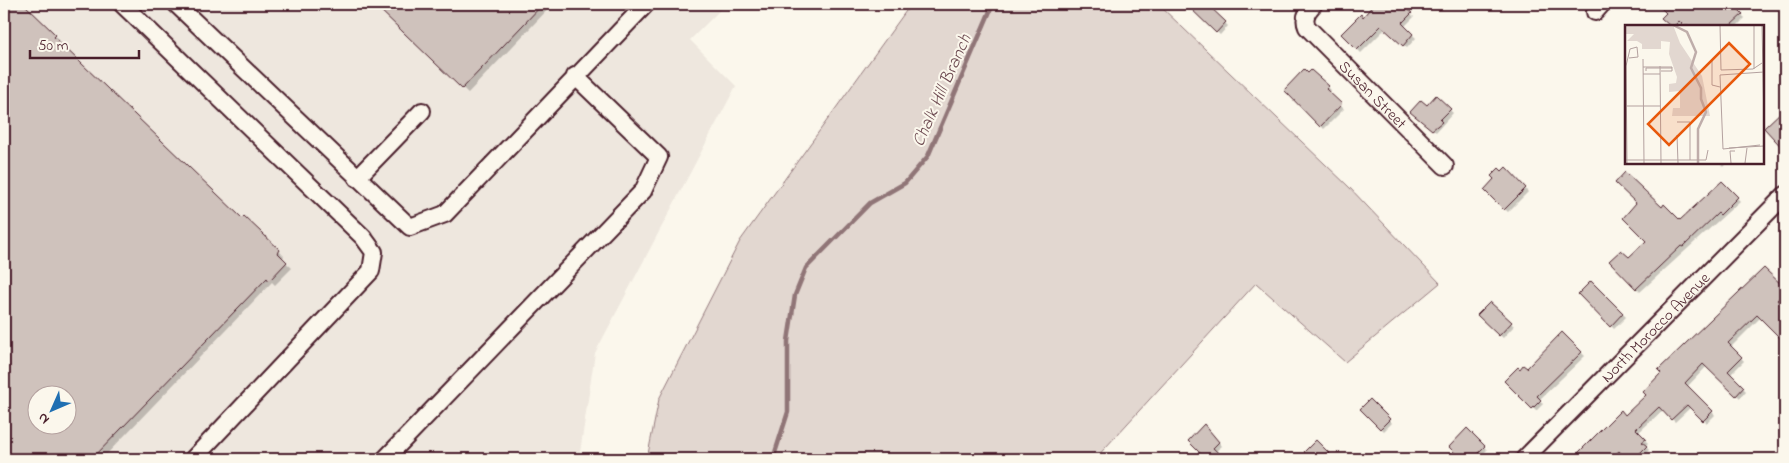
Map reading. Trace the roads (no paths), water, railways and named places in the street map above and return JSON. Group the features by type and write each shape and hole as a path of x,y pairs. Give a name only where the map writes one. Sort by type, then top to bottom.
{"street":[{"path":"122,4 363,237 374,252 371,271 193,459"},
{"path":"176,4 410,227 445,214 646,4"},
{"name":"Susan Street","path":"1314,4 1309,8 1304,21 1312,33 1444,166"},
{"path":"385,459 643,191 659,157 576,76"},
{"path":"357,178 422,111"},
{"name":"North Morocco Avenue","path":"1524,459 1785,194"}],"waterway":[{"name":"Chalk Hill Branch","path":"773,459 788,412 788,341 795,295 806,268 870,203 905,183 928,156 993,4"}]}
